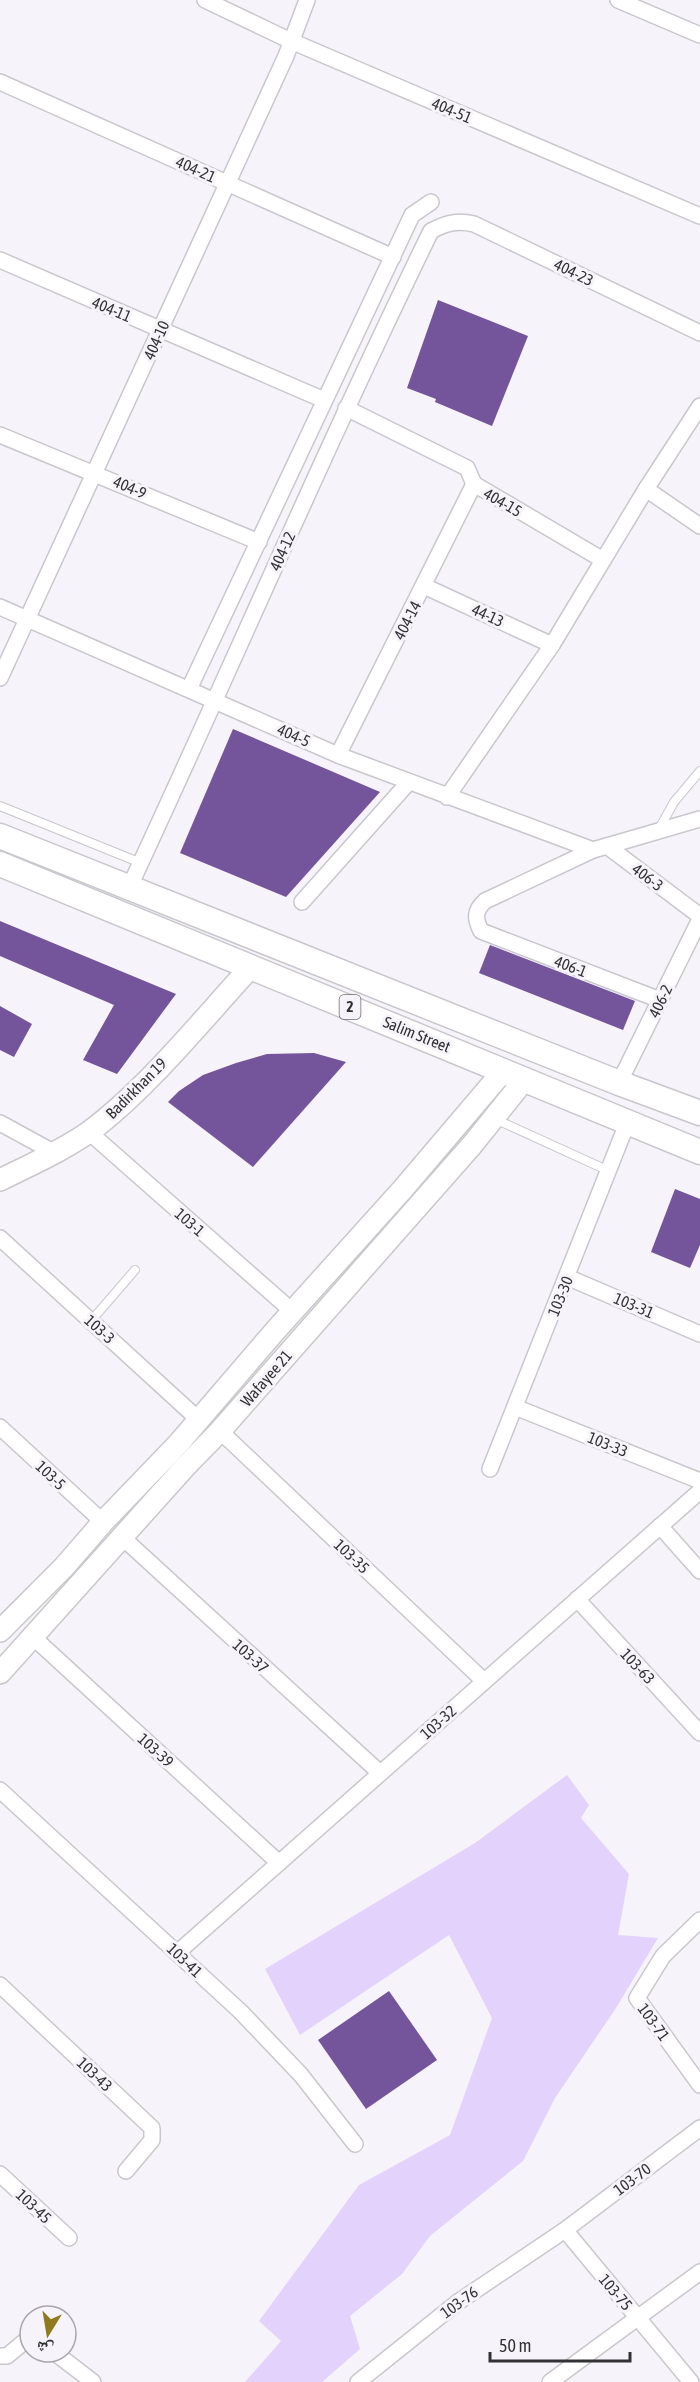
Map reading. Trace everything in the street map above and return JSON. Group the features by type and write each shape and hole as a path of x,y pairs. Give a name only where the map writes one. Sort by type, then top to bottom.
{"main road":[{"name":"Salim Street","path":"0,836 700,1113"},
{"name":"Salim Street","path":"0,864 700,1152"}],"street":[{"name":"404-51","path":"205,0 291,41 700,216"},
{"name":"404-10","path":"0,678 96,473 291,41 307,0"},
{"path":"618,0 700,35"},
{"name":"404-21","path":"0,82 393,257"},
{"path":"189,689 412,215 431,202"},
{"name":"404-23","path":"445,223 460,221 474,224 700,333"},
{"name":"404-12","path":"129,888 216,701 346,408 431,231 445,223"},
{"name":"404-11","path":"0,260 324,400"},
{"path":"447,797 552,645 646,489 700,406"},
{"name":"404-15","path":"346,408 467,468 474,484 603,560"},
{"name":"404-9","path":"0,435 258,542"},
{"name":"404-14","path":"338,755 474,484"},
{"path":"646,489 700,526"},
{"name":"44-13","path":"424,586 552,645"},
{"name":"404-5","path":"0,607 338,755 447,797 600,848"},
{"path":"302,902 408,783"},
{"path":"600,848 700,819"},
{"name":"406-3","path":"600,848 700,917"},
{"name":"406-1","path":"600,848 485,901 478,907 476,915 481,931 660,1000"},
{"name":"406-2","path":"620,1083 700,917"},
{"name":"Badirkhan 19","path":"0,1180 55,1153 110,1115 150,1076 251,967"},
{"name":"Wafayee 21","path":"0,1672 123,1538 184,1467 220,1431 494,1118 514,1074"},
{"name":"Wafayee 21","path":"2,1624 64,1567 199,1420 292,1311 402,1190 514,1074"},
{"name":"103-30","path":"490,1469 628,1121"},
{"path":"0,1123 55,1153"},
{"name":"103-1","path":"88,1132 292,1311"},
{"name":"103-3","path":"0,1238 199,1420"},
{"name":"103-31","path":"567,1277 700,1334"},
{"name":"103-33","path":"515,1407 700,1481"},
{"name":"103-5","path":"0,1427 103,1522"},
{"name":"103-35","path":"220,1431 484,1681"},
{"name":"103-32","path":"177,1953 700,1491"},
{"path":"660,1526 700,1571"},
{"name":"103-37","path":"123,1538 380,1773"},
{"name":"103-63","path":"577,1599 700,1733"},
{"name":"103-39","path":"33,1637 279,1863"},
{"name":"103-41","path":"0,1790 272,2043 322,2100 355,2144"},
{"name":"103-71","path":"700,1920 663,1956 637,1998 700,2085"},
{"name":"103-43","path":"0,1985 152,2128 152,2140 126,2171"},
{"name":"103-70","path":"565,2230 700,2128"},
{"name":"103-45","path":"0,2174 69,2238"},
{"name":"103-75","path":"565,2230 691,2382"},
{"name":"103-76","path":"358,2382 458,2302 565,2230"},
{"path":"550,2382 700,2272"},
{"path":"0,2356 7,2356 18,2346"},
{"path":"70,2364 93,2382"}],"lane":[{"path":"658,831 674,802 700,771"},
{"path":"0,806 141,863"},
{"path":"494,1118 609,1171"},
{"path":"91,1321 135,1270"}],"shaded area":[{"path":"567,1775 589,1805 581,1818 629,1874 618,1935 658,1938 616,2008 555,2098 523,2161 430,2236 402,2274 350,2316 360,2349 322,2382 245,2382 281,2341 259,2321 359,2185 450,2135 492,2018 449,1935 300,2035 265,1969 475,1843"}],"building":[{"path":"438,300 528,336 492,426 407,388"},
{"path":"233,729 380,792 286,897 180,853"},
{"path":"0,921 176,994 117,1074 83,1060 114,1005 0,956"},
{"path":"490,945 635,1001 623,1030 479,973"},
{"path":"0,1006 32,1024 14,1057 0,1050"},
{"path":"314,1053 346,1062 253,1167 168,1102 179,1091 203,1075 236,1063 267,1054"},
{"path":"675,1189 700,1199 700,1245 690,1268 651,1252"},
{"path":"389,1991 437,2060 366,2109 318,2040"}]}
